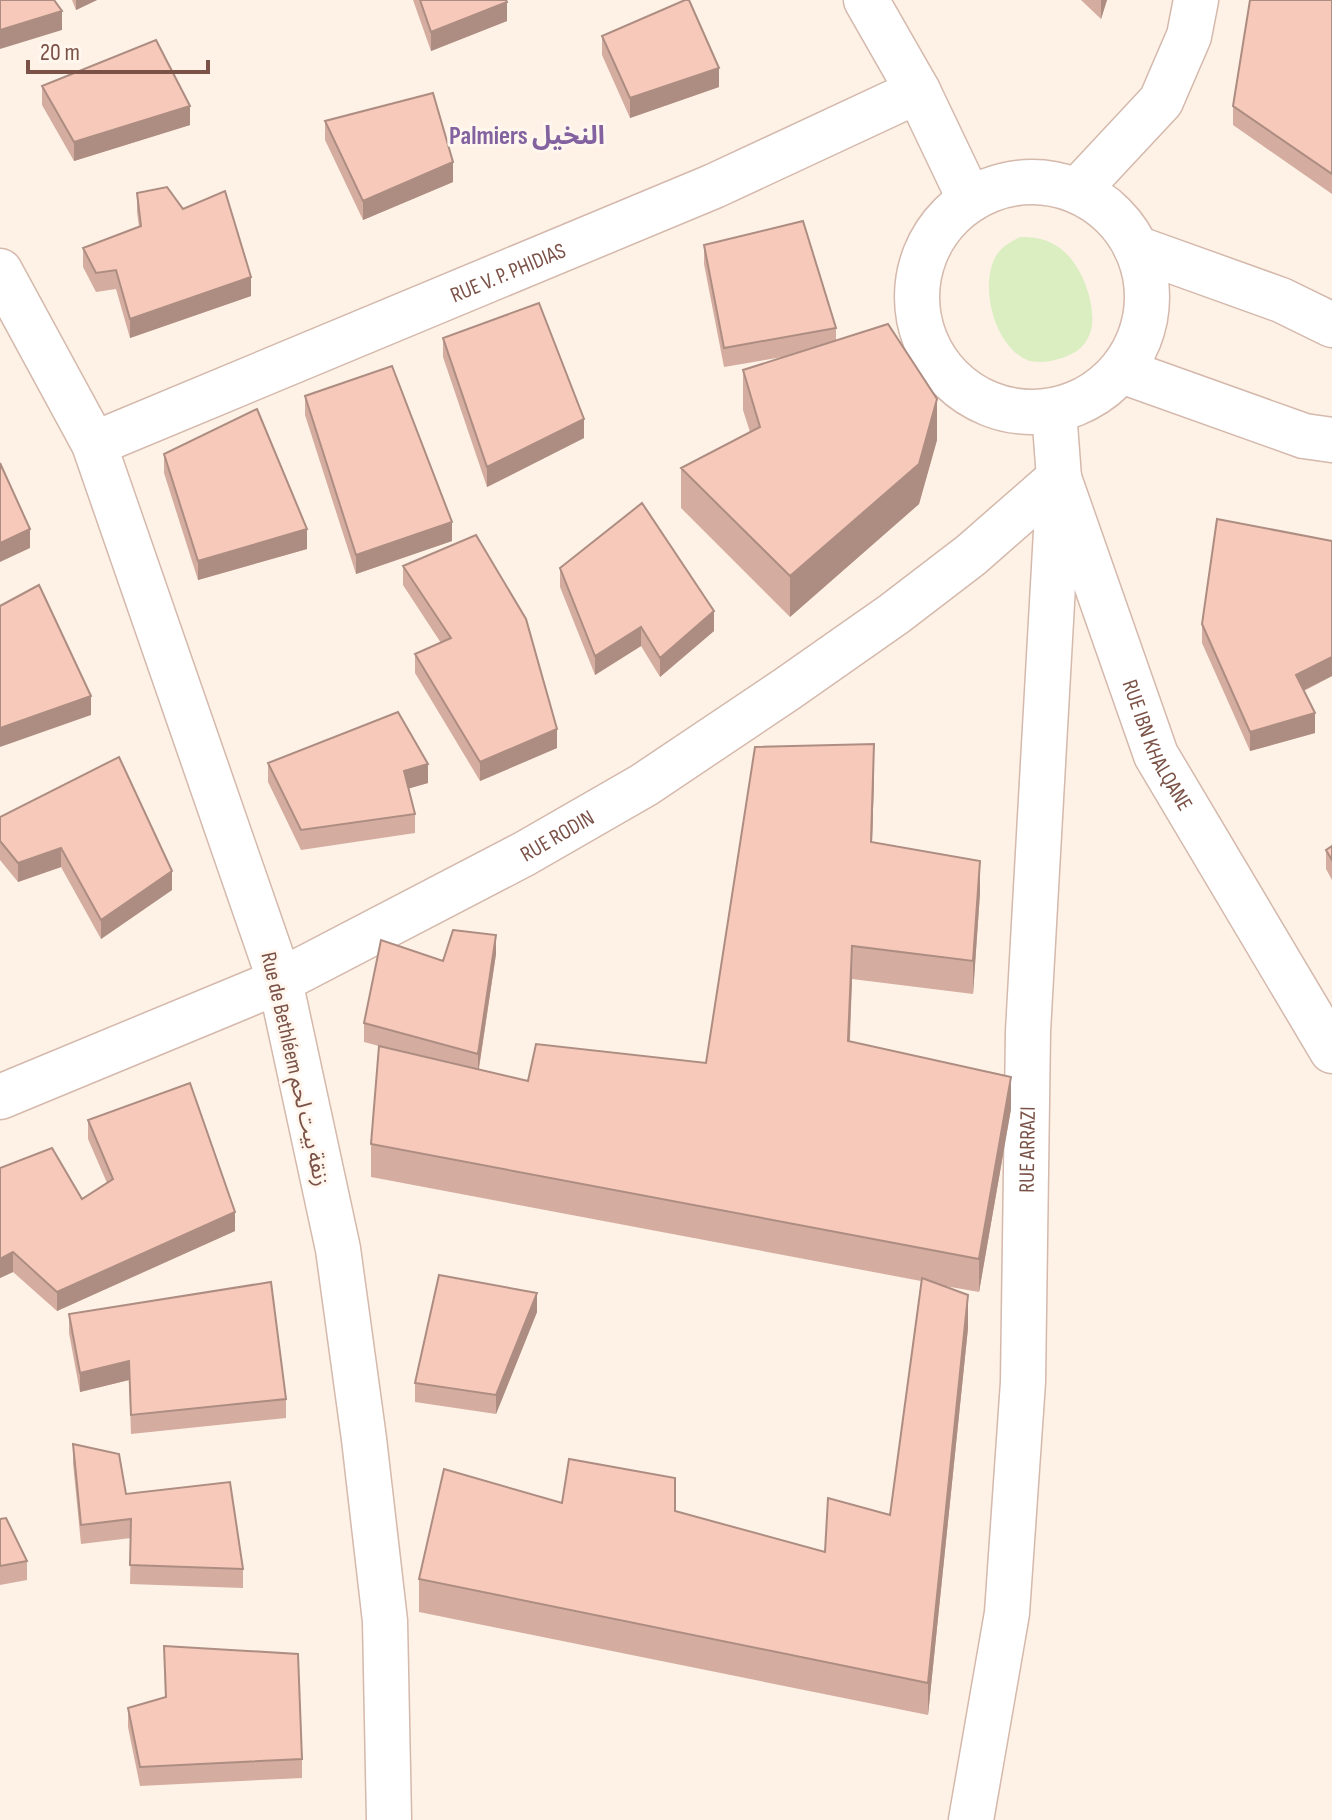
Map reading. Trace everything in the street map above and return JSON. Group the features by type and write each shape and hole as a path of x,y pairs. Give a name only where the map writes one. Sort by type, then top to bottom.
{"street":[{"path":"866,0 918,91 970,200"},
{"path":"1077,191 1161,101 1189,36 1196,0"},
{"name":"RUE V. P. PHIDIAS","path":"94,444 714,186 918,91"},
{"path":"1016,183 1054,184 1077,191 1098,203 1116,219 1136,248 1146,279 1142,333 1122,371 1096,394 1054,411 1032,413 999,408 976,398 946,374 927,342 919,319 917,294 924,257 942,225 960,207 992,189 1016,183"},
{"path":"1136,248 1281,300 1332,325"},
{"name":"Rue de Bethléem زنقة بيت لحم","path":"0,271 94,444 280,981 338,1249 364,1439 385,1621 389,1820"},
{"path":"1122,371 1304,436 1332,440"},
{"name":"RUE IBN KHALQANE","path":"1054,411 1059,478 1156,755 1332,1051"},
{"name":"RUE RODIN","path":"0,1097 280,981 524,854 644,785 894,614 971,555 1059,478"},
{"name":"RUE ARRAZI","path":"971,1820 1007,1613 1023,1382 1028,1031 1059,478"}],"green space":[{"path":"1020,237 1043,239 1064,251 1084,280 1091,303 1092,325 1081,348 1062,358 1040,362 1025,359 1005,341 992,313 991,268 1001,250"}],"building":[{"path":"0,0 54,0 62,11 0,30"},
{"path":"420,0 506,0 507,2 431,32"},
{"path":"689,0 719,68 630,98 602,36"},
{"path":"1250,0 1332,0 1332,174 1233,106"},
{"path":"156,40 190,106 74,142 42,86"},
{"path":"433,93 453,162 363,201 325,121"},
{"path":"167,187 183,209 225,191 251,277 130,319 116,270 96,273 83,248 141,226 137,193"},
{"path":"803,221 836,328 724,348 704,245"},
{"path":"539,303 584,419 487,467 443,338"},
{"path":"888,324 937,399 919,464 790,576 681,468 760,427 743,370"},
{"path":"392,366 452,522 356,555 305,396"},
{"path":"257,409 307,529 198,561 164,454"},
{"path":"0,463 30,529 0,543"},
{"path":"642,503 714,611 660,658 641,627 595,656 560,568"},
{"path":"1217,519 1332,541 1332,657 1296,675 1315,713 1250,732 1202,624"},
{"path":"476,535 526,619 557,729 480,762 415,654 451,638 403,566"},
{"path":"39,585 91,696 0,728 0,606"},
{"path":"398,712 428,764 404,771 415,814 301,830 268,763"},
{"path":"874,744 871,842 980,861 973,961 852,946 848,1041 1011,1077 979,1259 371,1144 379,1046 528,1081 536,1044 706,1063 755,747"},
{"path":"119,757 172,871 101,920 61,848 18,863 0,841 0,817"},
{"path":"1332,846 1332,860 1326,850"},
{"path":"453,930 496,935 478,1054 364,1023 381,940 443,961"},
{"path":"190,1083 235,1212 57,1292 13,1252 0,1259 0,1168 52,1148 82,1199 113,1179 88,1120"},
{"path":"439,1275 537,1293 496,1395 415,1383"},
{"path":"922,1278 968,1295 928,1683 419,1579 444,1469 562,1503 569,1459 675,1478 675,1511 825,1552 828,1498 890,1515"},
{"path":"271,1282 286,1399 131,1415 129,1361 80,1373 69,1314"},
{"path":"73,1444 119,1454 126,1494 230,1482 243,1569 130,1565 131,1519 81,1525"},
{"path":"6,1518 27,1561 0,1566 0,1519"},
{"path":"164,1646 298,1654 302,1759 140,1767 128,1708 166,1697"}],"district":[{"name":"Palmiers النخيل","path":"527,135"}]}
